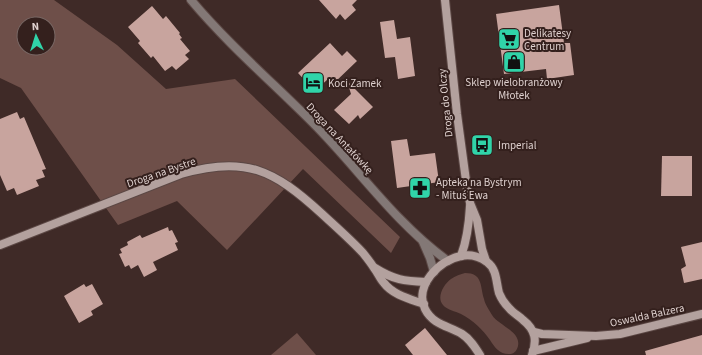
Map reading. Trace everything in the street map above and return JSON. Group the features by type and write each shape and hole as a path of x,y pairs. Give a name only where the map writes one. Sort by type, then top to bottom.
{"street":[{"name":"Droga na Antałówkę","path":"191,0 223,36 313,123 390,208 422,240 448,261"},
{"name":"Droga do Olczy","path":"445,0 465,175 470,203 477,220 482,249 486,262 494,271 498,289 503,300 511,310 529,324 534,332"},
{"name":"Droga na Bystre","path":"0,245 181,174 206,168 235,166 246,167 262,172 289,186 362,252 388,288 401,296 424,304"},
{"name":"Droga do Olczy","path":"461,256 468,230 470,203"},
{"name":"Droga na Antałówkę","path":"422,240 434,272"},
{"path":"480,355 464,336 432,319 425,309 422,292 426,282 434,272 448,261 461,256 470,256 486,262"},
{"name":"Droga na Bystre","path":"374,268 393,278 408,282 426,282"},
{"name":"Oswalda Balzera","path":"534,332 542,334 596,336 620,334 702,314"},
{"path":"533,353 535,341 534,332"},
{"name":"Oswalda Balzera","path":"533,353 596,336"}],"shaded area":[{"path":"0,0 54,0 117,45 166,89 235,79 400,237 391,253 303,169 227,250 177,201 118,225 21,88 0,78"},
{"path":"465,273 475,275 478,278 485,303 492,315 516,336 518,346 514,353 507,354 498,350 474,322 445,307 441,302 440,298 442,291 448,281"},
{"path":"297,333 316,355 271,355"}],"building":[{"path":"319,0 357,0 352,5 356,10 345,20 340,14 336,19"},
{"path":"559,5 564,43 570,43 574,75 547,79 546,69 504,74 496,14"},
{"path":"152,6 163,19 166,16 180,33 179,34 182,38 180,39 190,51 185,55 189,59 176,70 172,66 165,71 153,56 151,58 138,43 140,41 128,27"},
{"path":"394,20 397,39 410,37 415,76 398,79 395,57 385,58 380,22"},
{"path":"330,43 342,56 347,51 357,61 333,84 328,79 315,91 298,73"},
{"path":"347,81 373,107 360,119 358,115 349,124 334,110 351,94"},
{"path":"17,112 20,119 24,117 46,169 42,170 45,177 36,180 39,186 17,195 14,188 7,191 0,175 0,119"},
{"path":"407,139 410,156 435,153 439,182 426,184 427,191 412,193 411,186 397,188 391,141"},
{"path":"662,156 692,156 692,196 661,196"},
{"path":"168,227 169,231 172,230 178,242 175,243 178,250 153,262 157,270 144,277 138,265 131,269 129,265 125,267 119,254 122,253 120,249 128,245 127,242 140,235 142,238"},
{"path":"702,242 702,279 684,283 681,269 686,266 681,247"},
{"path":"84,284 86,287 92,284 103,304 91,311 93,315 79,323 64,296"},
{"path":"425,328 447,355 413,355 405,345"},
{"path":"702,335 702,355 646,355 645,351"}],"place":[{"name":"Delikatesy Centrum","path":"509,39"},
{"name":"Sklep wielobranżowy Młotek","path":"514,62"},
{"name":"Koci Zamek","path":"313,83"},
{"name":"Imperial","path":"482,145"},
{"name":"Apteka na Bystrym - Mituś Ewa","path":"420,188"}]}
